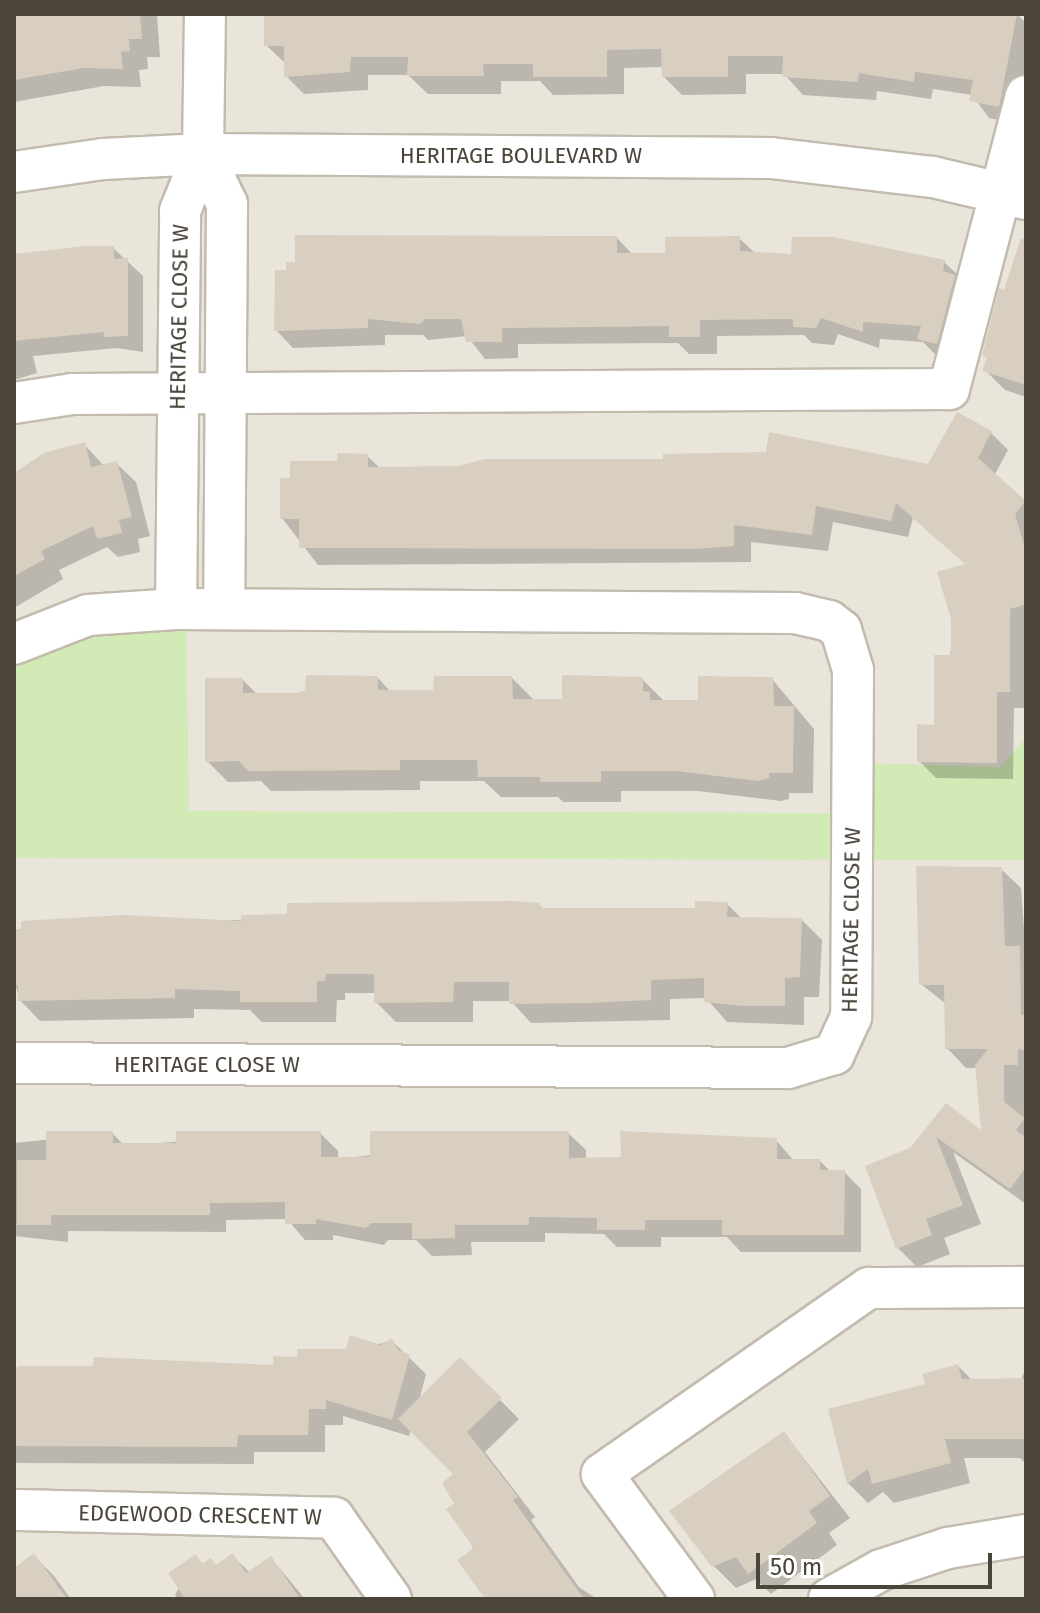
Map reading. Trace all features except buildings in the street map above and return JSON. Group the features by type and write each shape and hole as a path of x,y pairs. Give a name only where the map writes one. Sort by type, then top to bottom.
{"street":[{"path":"203,154 205,14"},
{"path":"14,403 72,394 949,389 1013,195 1026,96"},
{"name":"HERITAGE BOULEVARD W","path":"14,172 103,159 203,154 771,158 864,166 1013,195"},
{"name":"HERITAGE CLOSE W","path":"203,154 227,204 224,609"},
{"name":"HERITAGE CLOSE W","path":"176,609 180,211 203,154"},
{"name":"HERITAGE CLOSE W","path":"14,644 88,615 176,609 795,613 829,621 841,630 853,670 851,1017 847,1036 834,1054 788,1068 14,1063"},
{"path":"694,1599 602,1474 869,1288 1026,1287"},
{"name":"EDGEWOOD CRESCENT W","path":"14,1510 334,1518 391,1599"},
{"path":"829,1599 881,1570 948,1548 1026,1535"}],"shaded area":[{"path":"14,14 1026,14 1026,1599 14,1599"}],"green space":[{"path":"186,609 189,811 838,813 838,762 1000,767 1026,738 1026,860 14,858 14,644"}]}
